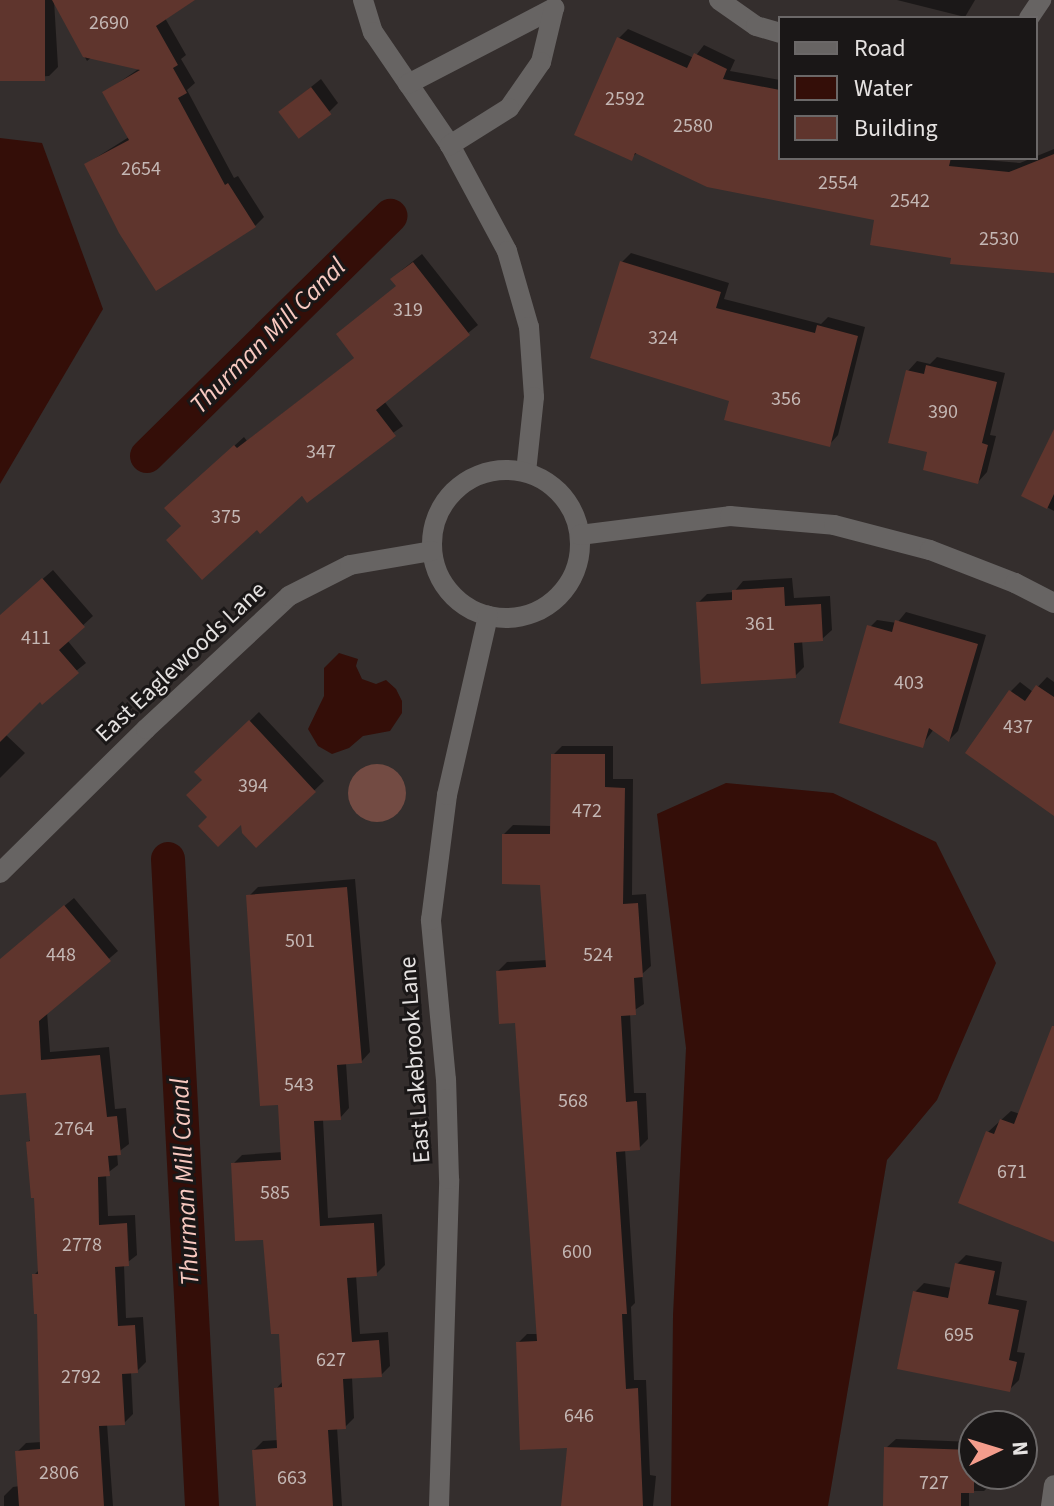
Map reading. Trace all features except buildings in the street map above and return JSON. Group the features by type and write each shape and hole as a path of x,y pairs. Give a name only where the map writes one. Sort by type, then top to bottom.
{"street":[{"path":"363,0 373,32 450,145 507,251 529,327 534,397 526,472"},
{"path":"719,0 756,26 778,32"},
{"path":"408,84 560,4"},
{"path":"450,145 509,108 541,62 560,4"},
{"path":"490,472 526,472 546,481 562,495 574,514 580,535 579,559 570,581 555,599 535,612 512,618 488,616 467,607 450,592 437,573 432,551 438,516 458,487 490,472"},
{"path":"580,535 730,516 834,525 930,550 1015,583 1054,603"},
{"name":"East Eaglewoods Lane","path":"0,873 146,729 289,596 350,565 432,551"},
{"name":"East Lakebrook Lane","path":"439,1506 449,1179 446,1080 431,920 447,795 488,616"},
{"path":"1051,1506 1054,1485"}],"shaded area":[{"path":"377,764 398,772 406,793 398,814 377,822 356,814 348,793 356,772"}],"water":[{"path":"0,138 42,143 103,309 0,484"},
{"path":"339,653 358,659 356,666 362,679 376,684 386,680 396,689 402,701 402,713 390,731 363,736 349,748 332,754 318,746 308,729 324,696 324,668"},
{"path":"726,783 833,793 936,842 996,963 937,1100 887,1160 828,1506 671,1506 673,1315 686,1048 657,814"}],"waterway":[{"name":"Thurman Mill Canal","path":"147,456 390,216"},
{"name":"Thurman Mill Canal","path":"168,859 202,1506"}]}
